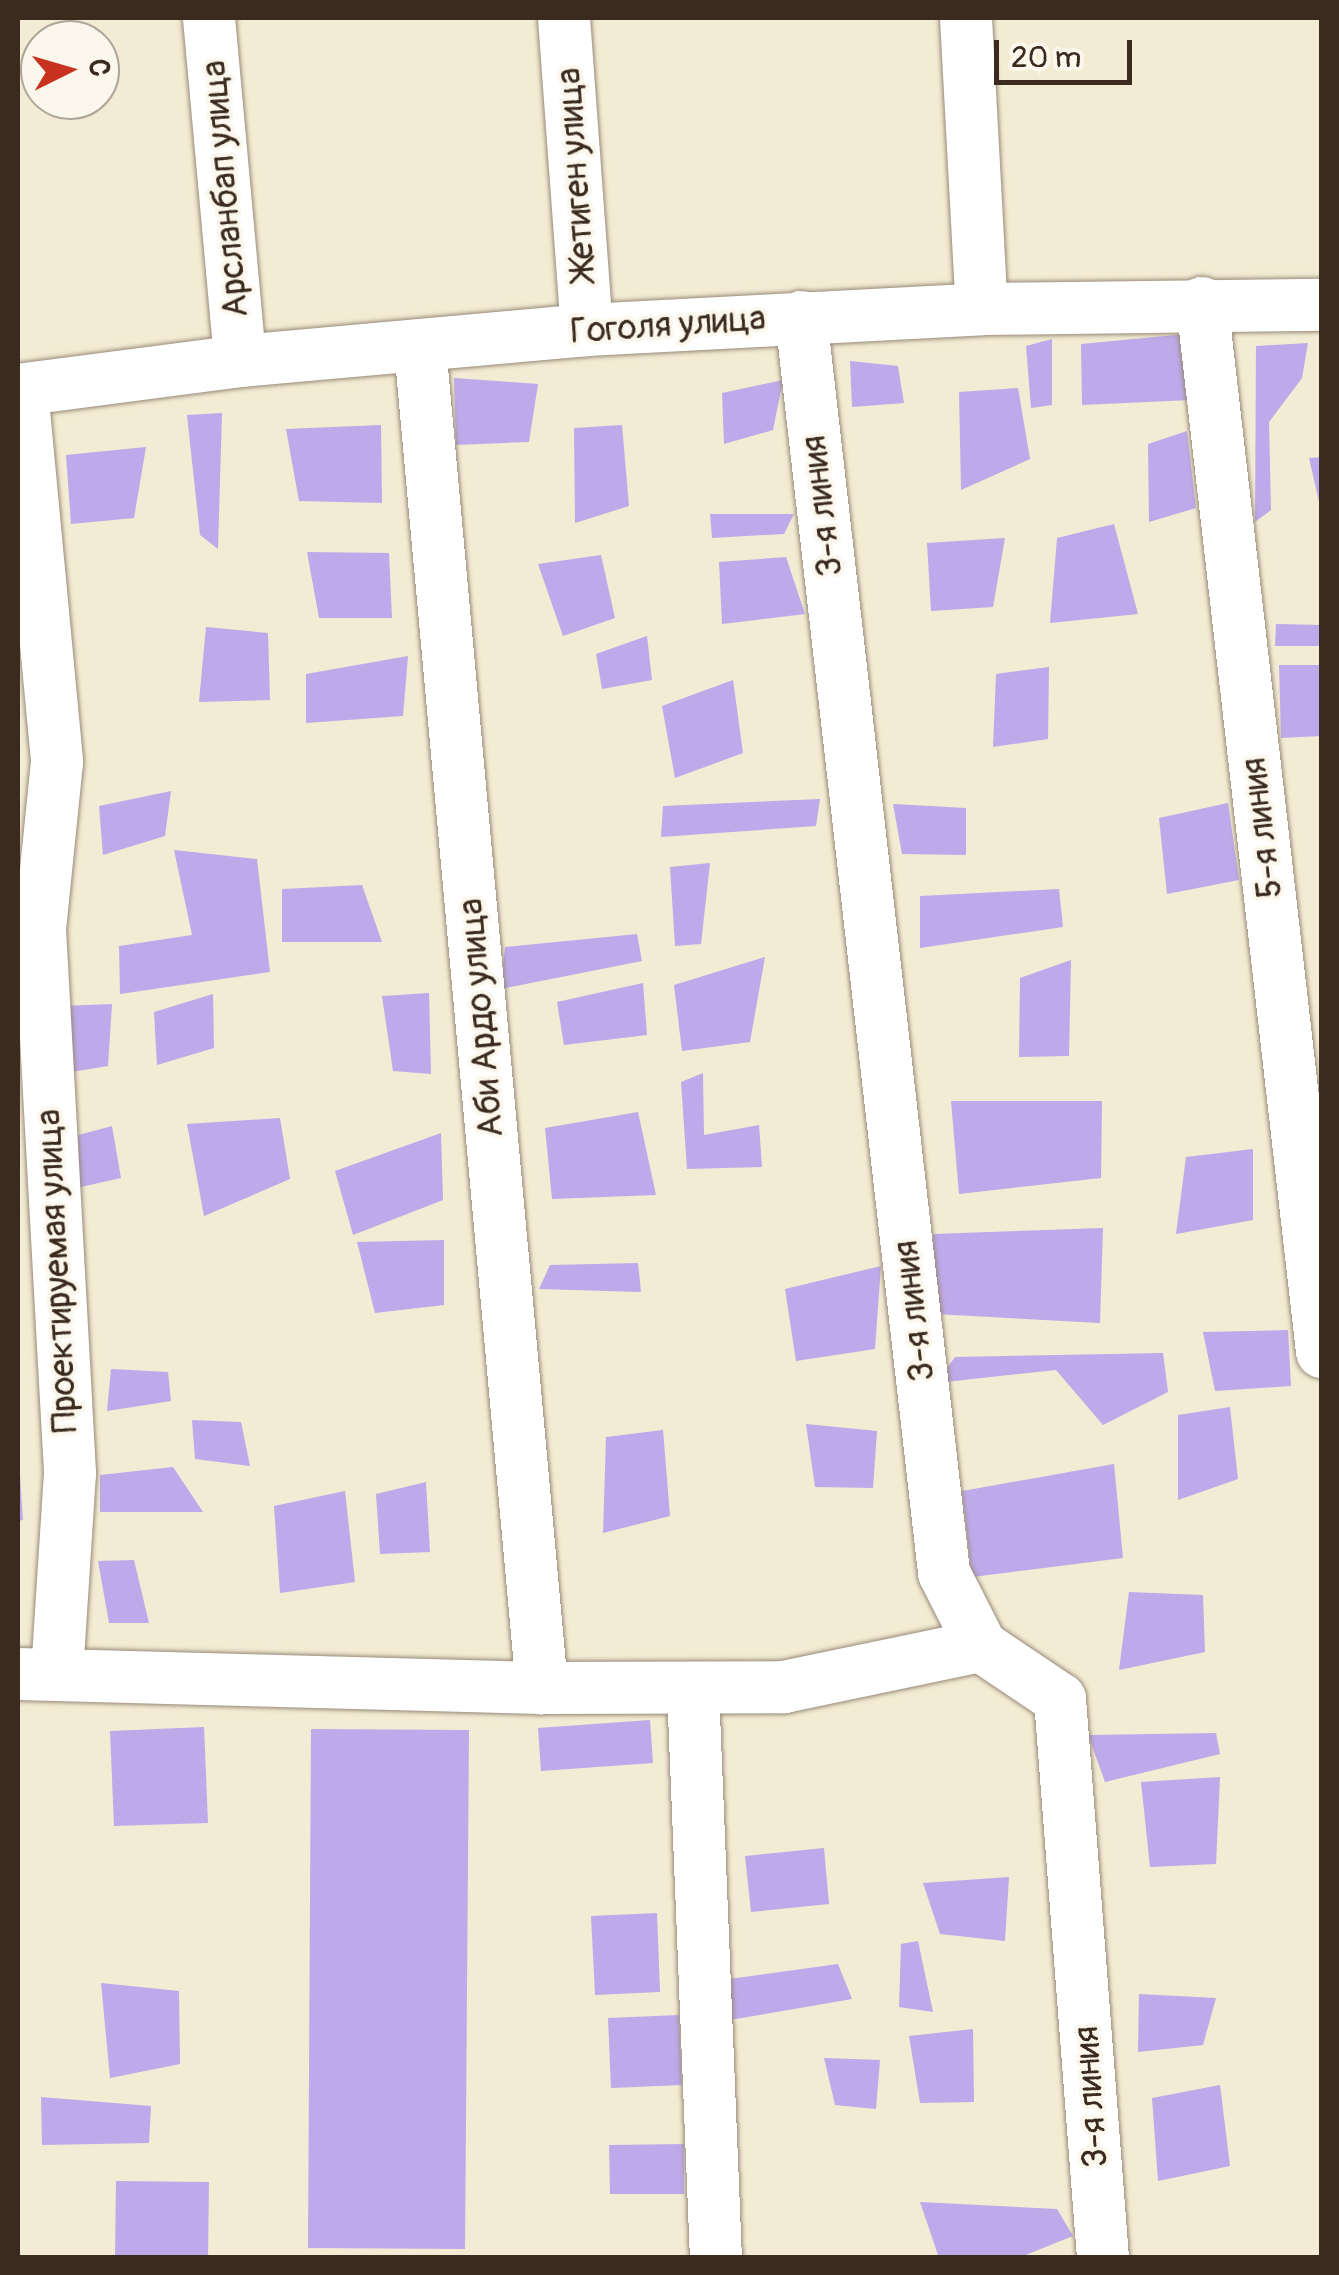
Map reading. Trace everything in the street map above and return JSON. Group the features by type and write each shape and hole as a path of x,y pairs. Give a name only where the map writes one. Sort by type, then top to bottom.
{"street":[{"name":"Арсланбап улица","path":"210,18 240,360"},
{"name":"Жетиген улица","path":"564,18 587,330"},
{"path":"966,18 982,308"},
{"name":"Гоголя улица","path":"20,390 240,360 801,316 1202,303 1322,305"},
{"name":"5-я линия","path":"1202,303 1322,1352"},
{"name":"3-я линия","path":"801,316 944,1573 981,1646 1060,1698 1103,2258"},
{"name":"Аби Ардо улица","path":"420,347 542,1688"},
{"name":"Проектируемая улица","path":"20,390 57,762 29,929 70,1473 37,1674"},
{"path":"37,1674 542,1688 784,1687 981,1646"},
{"path":"693,1689 716,2258"}],"building":[{"path":"1186,334 1191,400 1082,405 1081,344"},
{"path":"1052,339 1052,405 1031,408 1026,346"},
{"path":"1308,343 1302,378 1269,422 1271,510 1255,522 1256,346"},
{"path":"850,361 898,366 904,403 852,407"},
{"path":"454,378 538,384 529,442 456,445"},
{"path":"783,380 773,430 724,444 722,393"},
{"path":"1018,388 1030,459 961,490 959,392"},
{"path":"222,413 218,549 200,535 187,415"},
{"path":"381,425 382,503 299,501 286,429"},
{"path":"622,425 629,506 575,523 574,428"},
{"path":"1187,431 1196,508 1149,522 1148,444"},
{"path":"146,447 134,518 71,524 66,455"},
{"path":"1322,457 1322,506 1320,506 1309,458"},
{"path":"710,514 794,514 784,534 712,538"},
{"path":"1114,524 1138,614 1050,623 1057,538"},
{"path":"1005,538 993,607 931,611 927,543"},
{"path":"307,552 389,553 392,618 319,618"},
{"path":"601,555 615,618 563,636 538,564"},
{"path":"786,557 805,614 722,624 719,562"},
{"path":"1276,624 1322,625 1322,646 1275,646"},
{"path":"206,627 268,633 270,700 199,702"},
{"path":"647,636 652,680 602,689 596,654"},
{"path":"408,656 403,716 306,723 306,674"},
{"path":"1279,665 1322,665 1322,736 1281,738"},
{"path":"1049,667 1048,739 993,747 996,674"},
{"path":"733,680 743,753 675,778 662,706"},
{"path":"171,791 165,836 103,855 99,806"},
{"path":"820,799 816,826 661,837 663,806"},
{"path":"1228,803 1239,880 1167,894 1159,818"},
{"path":"893,804 966,808 966,855 902,854"},
{"path":"174,850 257,859 270,972 120,994 119,946 192,935"},
{"path":"710,863 701,944 675,946 670,867"},
{"path":"362,885 382,942 282,942 282,889"},
{"path":"1059,889 1063,927 920,948 920,896"},
{"path":"637,934 642,961 501,989 505,947"},
{"path":"765,957 750,1042 682,1051 674,985"},
{"path":"1071,960 1069,1056 1019,1057 1020,978"},
{"path":"643,983 647,1035 564,1045 557,1002"},
{"path":"429,993 431,1074 393,1071 382,996"},
{"path":"213,994 214,1048 157,1065 154,1012"},
{"path":"112,1004 108,1066 59,1074 62,1006"},
{"path":"703,1073 704,1135 759,1125 762,1167 687,1169 681,1082"},
{"path":"951,1101 1102,1101 1101,1178 959,1194"},
{"path":"638,1112 656,1195 552,1199 545,1128"},
{"path":"280,1118 290,1179 204,1216 187,1124"},
{"path":"112,1126 121,1178 54,1193 60,1140"},
{"path":"441,1133 443,1200 353,1235 335,1171"},
{"path":"1253,1149 1253,1220 1176,1234 1186,1157"},
{"path":"1103,1228 1100,1323 935,1314 933,1234"},
{"path":"444,1240 444,1305 375,1313 357,1242"},
{"path":"638,1263 641,1292 539,1289 550,1265"},
{"path":"881,1266 875,1349 796,1361 785,1289"},
{"path":"1288,1330 1291,1386 1215,1391 1203,1332"},
{"path":"1163,1353 1168,1392 1103,1425 1056,1370 936,1383 955,1357"},
{"path":"111,1369 168,1372 171,1401 107,1411"},
{"path":"1230,1407 1238,1479 1178,1500 1178,1415"},
{"path":"192,1420 241,1422 250,1466 195,1459"},
{"path":"806,1424 877,1431 873,1488 815,1487"},
{"path":"663,1430 670,1516 603,1533 606,1437"},
{"path":"1114,1464 1123,1558 972,1577 962,1491"},
{"path":"173,1467 203,1512 100,1512 100,1475"},
{"path":"18,1475 23,1520 18,1521"},
{"path":"426,1482 430,1552 380,1554 376,1494"},
{"path":"345,1491 355,1582 280,1593 274,1506"},
{"path":"134,1560 149,1623 109,1623 98,1561"},
{"path":"1129,1592 1203,1595 1205,1652 1119,1670"},
{"path":"650,1720 653,1763 541,1771 538,1728"},
{"path":"204,1727 208,1823 114,1826 110,1731"},
{"path":"311,1729 469,1730 465,2249 308,2248"},
{"path":"1216,1733 1220,1754 1105,1782 1088,1735"},
{"path":"1220,1777 1216,1864 1150,1867 1141,1782"},
{"path":"824,1848 829,1904 751,1912 745,1856"},
{"path":"1009,1877 1005,1941 940,1934 923,1883"},
{"path":"657,1913 660,1992 595,1995 591,1916"},
{"path":"918,1941 933,2012 899,2007 901,1944"},
{"path":"838,1964 852,1999 724,2021 722,1980"},
{"path":"101,1983 179,1991 180,2064 110,2078"},
{"path":"1139,1994 1216,1998 1203,2045 1138,2052"},
{"path":"679,2015 682,2085 611,2088 608,2018"},
{"path":"973,2029 974,2102 920,2103 909,2036"},
{"path":"824,2058 880,2060 876,2109 835,2105"},
{"path":"1220,2085 1230,2166 1158,2181 1152,2098"},
{"path":"41,2097 151,2106 149,2143 42,2145"},
{"path":"684,2144 684,2194 610,2194 609,2145"},
{"path":"116,2181 209,2182 208,2258 115,2258"},
{"path":"920,2202 1057,2209 1073,2236 1018,2258 939,2258"}]}
